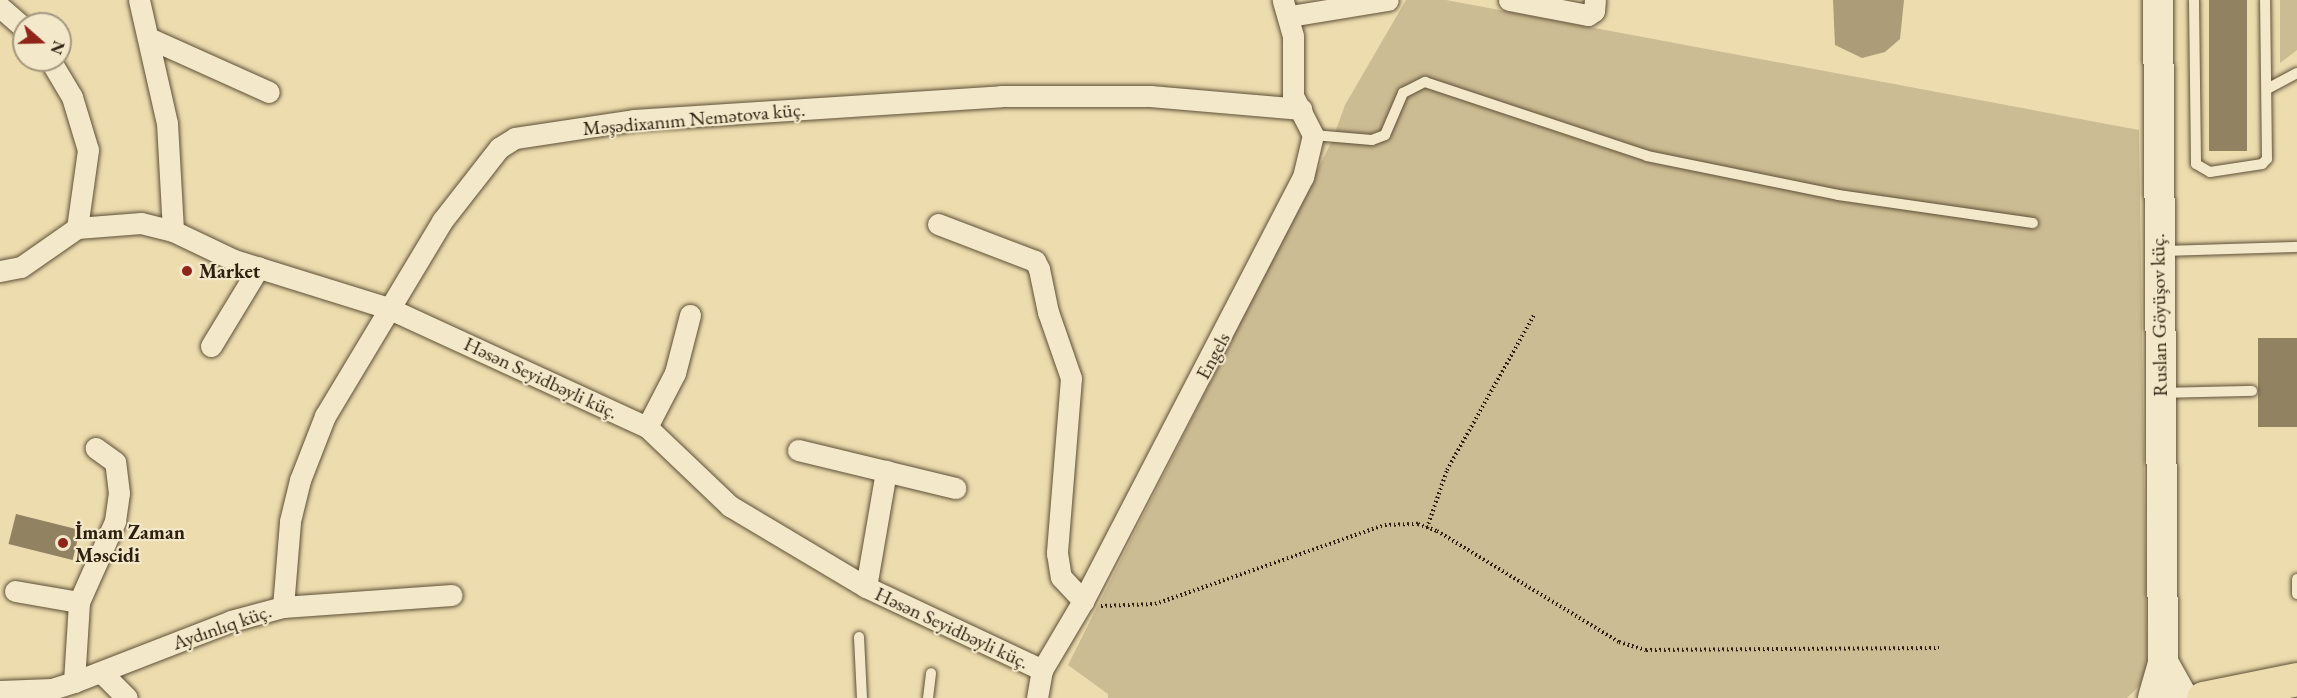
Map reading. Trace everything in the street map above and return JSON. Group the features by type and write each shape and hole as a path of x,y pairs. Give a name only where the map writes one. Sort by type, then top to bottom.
{"main road":[{"path":"2203,698 2297,679"}],"street":[{"path":"139,0 151,39 173,171 173,231"},
{"path":"1312,135 1293,96 1286,8 1388,0"},
{"path":"1509,0 1588,15 1595,0"},
{"name":"Ruslan Göyüşov küç.","path":"2158,0 2157,251 2163,662"},
{"path":"0,8 12,18"},
{"path":"151,39 269,92"},
{"path":"57,72 72,97 88,150 77,228"},
{"name":"Məşədixanım Nemətova küç.","path":"283,607 290,521 304,468 325,416 388,308 454,203 499,148 515,138 634,120 1001,96 1150,96 1301,109"},
{"name":"Engels","path":"1037,698 1042,670 1083,601 1291,207 1312,135"},
{"name":"Həsən Seyidbəyli küç.","path":"0,271 21,267 77,228 124,223 173,231 210,251 388,308 647,427 710,492 866,587 1042,670"},
{"path":"938,224 1035,261 1039,269 1048,312 1071,378 1057,553 1061,577 1083,601"},
{"path":"211,346 259,267"},
{"path":"647,427 675,373 690,315"},
{"path":"74,682 79,602 115,521 119,493 115,462 96,448"},
{"path":"798,450 955,488"},
{"path":"866,587 886,471"},
{"path":"15,591 79,602"},
{"name":"Aydınlıq küç.","path":"0,692 74,682 231,621 283,607 452,596"},
{"path":"2153,698 2163,662"},
{"path":"2163,662 2183,698"},
{"path":"102,673 127,698"}],"lane":[{"path":"2194,0 2196,164 2201,170 2262,164 2267,159 2265,0"},
{"path":"2267,89 2297,73"},
{"path":"1312,135 1372,140 1385,135 1402,93 1425,82 1647,156 1838,195 2032,223"},
{"path":"2157,251 2297,247"},
{"path":"2160,393 2252,391"},
{"path":"2297,579 2297,594"},
{"path":"859,637 862,698"},
{"path":"928,698 931,673"}],"path":[{"path":"1427,528 1447,470 1534,315"},
{"path":"1083,601 1109,609 1155,603 1385,525 1427,528 1619,642 1646,650 1939,648"}],"shaded area":[{"path":"1406,0 1446,0 2139,130 2147,664 2140,685 2127,698 1108,698 1108,694 1068,665 1332,141 1345,105"},
{"path":"1833,0 1904,0 1900,39 1885,52 1862,58 1835,45"},
{"path":"2280,0 2297,0 2297,50 2280,63"}],"building":[{"path":"2209,0 2247,0 2247,151 2209,151"},
{"path":"2258,338 2297,338 2297,427 2258,427"},
{"path":"16,514 80,530 73,560 9,544"}],"place":[{"name":"Market","path":"187,271"},
{"name":"İmam Zaman Məscidi","path":"63,543"}]}
